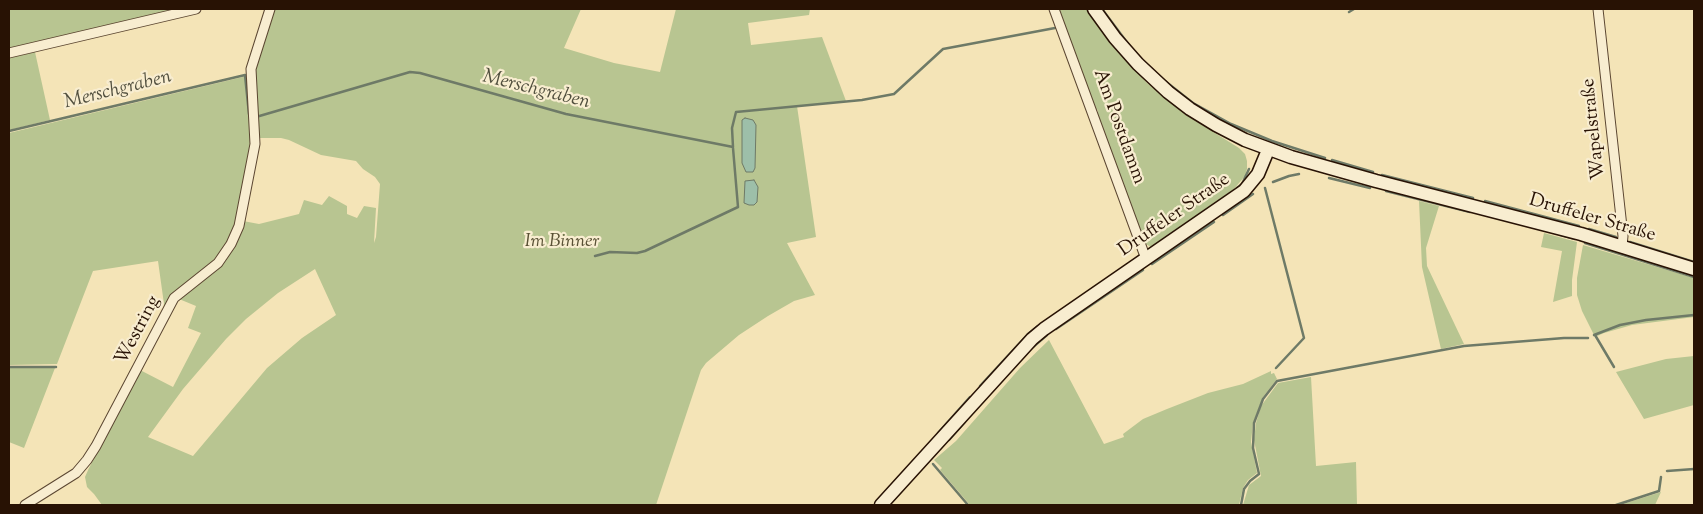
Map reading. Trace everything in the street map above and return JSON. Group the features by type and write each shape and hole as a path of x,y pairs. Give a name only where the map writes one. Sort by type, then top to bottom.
{"street":[{"path":"9,53 196,9"},
{"name":"Westring","path":"25,505 76,473 87,460 174,298 218,263 231,244 239,226 255,144 251,69 270,9"},
{"name":"Am Postdamm","path":"1054,9 1146,259"},
{"name":"Am Postdamm","path":"1094,9 1132,58 1168,92 1190,109 1216,125 1268,150"},
{"name":"Wapelstraße","path":"1598,9 1623,236 1622,246"},
{"name":"Druffeler Straße","path":"881,505 1032,339 1244,191 1258,174 1268,150 1376,181 1496,211 1622,246 1694,269"}],"green space":[{"path":"9,9 186,9 9,50"},
{"name":"Im Binner","path":"275,9 581,9 564,48 614,63 660,72 676,9 810,9 809,15 748,23 751,45 822,37 846,101 797,106 816,237 787,243 815,295 794,301 768,316 739,335 706,363 701,370 656,505 102,505 87,487 85,477 89,468 140,370 173,387 201,333 188,328 196,306 179,299 218,265 243,221 259,224 299,214 304,200 322,205 329,196 347,206 347,214 357,218 364,206 376,208 374,243 380,184 375,177 363,169 356,161 321,155 281,138 251,138 235,225 222,254 163,312 164,304 158,261 93,271 57,364 9,365 9,133 247,76 247,78 254,76","holes":["315,269 336,315 302,338 267,368 193,456 148,437 183,389 226,339 246,319 278,293"]},
{"path":"1057,9 1086,9 1113,46 1147,83 1186,115 1239,148 1245,154 1247,169 1245,176 1233,190 1151,247 1144,243 1096,114 1098,112 1097,109 1094,109"},
{"path":"35,52 50,120 9,130 9,58"},
{"path":"1419,201 1439,206 1426,248 1427,266 1464,344 1441,349 1422,267"},
{"path":"1544,233 1577,242 1572,296 1553,302 1562,251 1541,247"},
{"path":"1583,245 1694,278 1694,317 1632,325 1595,337 1582,311 1577,295 1577,278"},
{"path":"1049,340 1104,444 1124,437 1123,434 1143,419 1208,393 1243,384 1271,371 1271,374 1274,373 1277,379 1263,397 1253,423 1251,442 1257,473 1248,480 1243,488 1239,505 970,505 940,470 942,468 934,460 956,441 1020,368"},
{"path":"1694,356 1694,405 1644,419 1616,372 1666,359"},
{"path":"9,368 55,368 24,448 9,442"},
{"path":"1311,377 1316,466 1356,462 1357,505 1243,505 1249,485 1261,476 1254,440 1261,406 1278,383"},
{"path":"1661,492 1655,505 1620,505"}],"shaded area":[{"path":"745,118 753,120 756,125 755,168 753,172 746,172 742,163 742,120"},
{"path":"754,180 758,187 757,202 754,205 749,205 744,203 745,181"}],"waterway":[{"path":"1102,9 1129,45"},
{"path":"1349,12 1354,9"},
{"name":"Merschgraben","path":"256,117 410,72 420,73 566,114 733,147 732,128 736,112 862,100 894,94 943,49 1055,28"},
{"name":"Merschgraben","path":"9,131 245,75 249,114"},
{"path":"1165,81 1193,103 1231,124 1272,141 1325,158"},
{"path":"595,256 610,252 637,253 645,251 738,207 733,148"},
{"path":"1332,160 1373,172"},
{"path":"1237,188 1242,184 1249,169"},
{"path":"1273,182 1299,174"},
{"path":"1382,175 1473,198"},
{"path":"1329,178 1370,188"},
{"path":"1265,188 1304,338 1276,368"},
{"path":"1386,191 1470,212"},
{"path":"1223,215 1253,194"},
{"path":"1485,201 1579,226"},
{"path":"1152,264 1214,222"},
{"path":"1589,229 1616,237"},
{"path":"1561,235 1575,239"},
{"path":"1630,242 1694,262"},
{"path":"1585,243 1694,277"},
{"path":"1056,329 1143,270"},
{"path":"1594,335 1620,325 1694,315"},
{"path":"980,386 1028,334 1038,326"},
{"path":"1033,347 1047,335"},
{"path":"1595,335 1614,367"},
{"path":"1241,505 1244,489 1259,474 1253,448 1254,423 1263,399 1277,381 1464,346 1564,338 1588,338"},
{"path":"9,367 56,367"},
{"path":"938,433 970,397"},
{"path":"949,440 965,422"},
{"path":"933,464 968,505"},
{"path":"1667,471 1694,469"},
{"path":"1616,505 1659,491 1661,477"}]}
